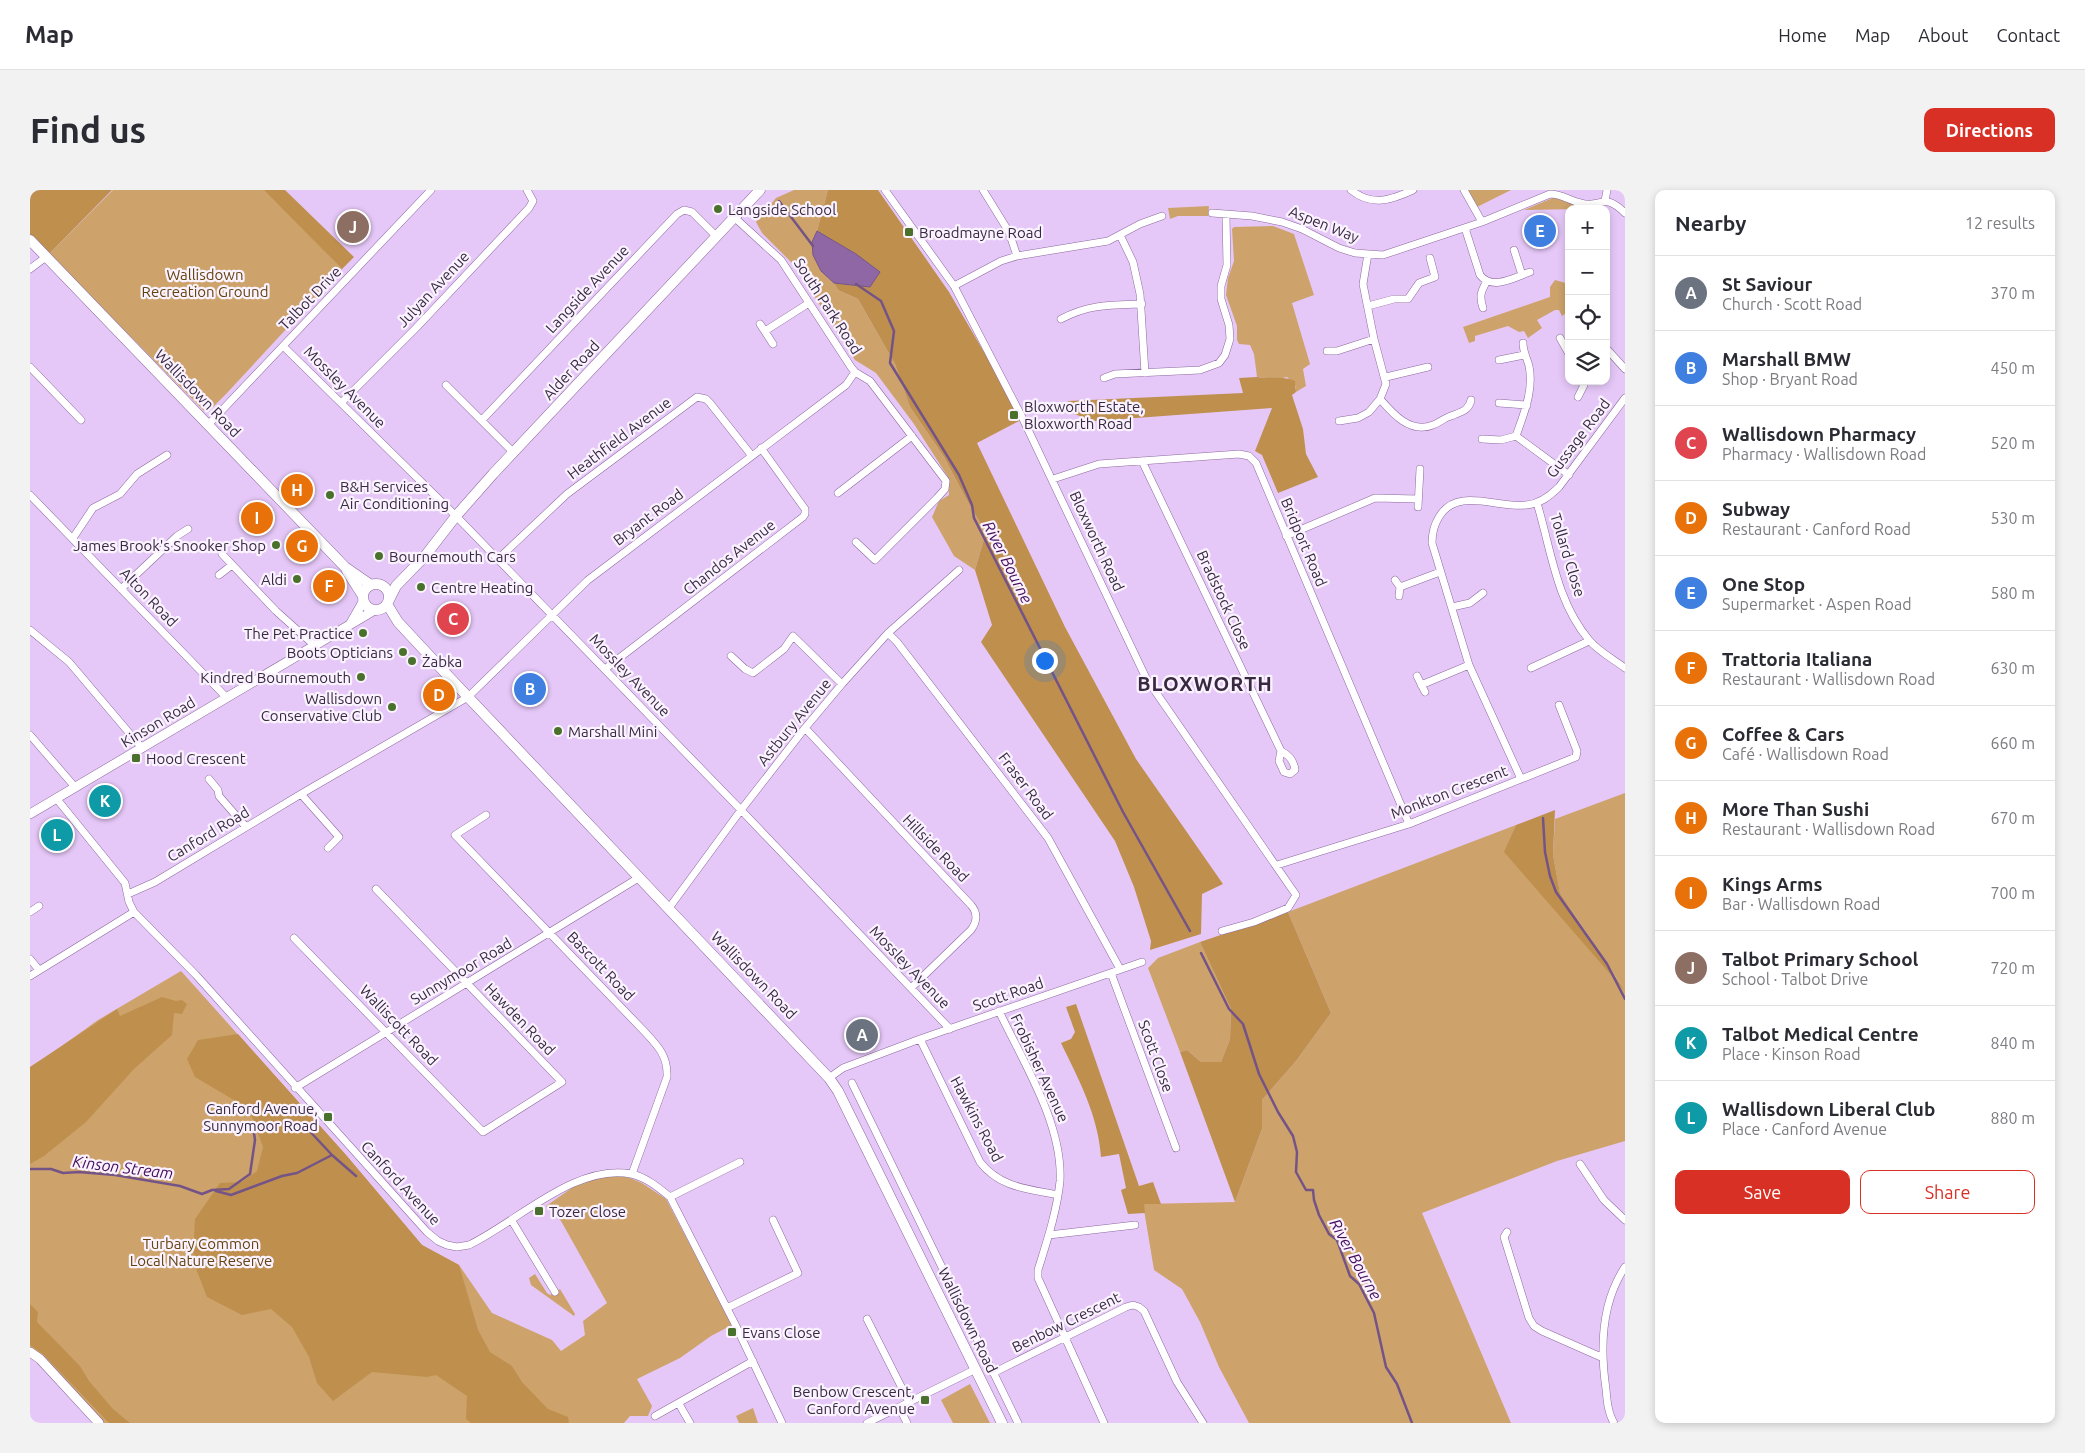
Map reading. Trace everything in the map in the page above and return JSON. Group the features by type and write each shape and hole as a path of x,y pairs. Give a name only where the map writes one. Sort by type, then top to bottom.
{"main road":[{"name":"Alder Road","path":"382,607 392,591 425,556 456,516 760,190"},
{"name":"Wallisdown Road","path":"30,240 344,567 363,599"},
{"name":"Wallisdown Road","path":"344,567 373,584"},
{"name":"Alder Road","path":"373,584 408,574"},
{"path":"373,584 382,586 388,591 382,607 369,609 363,599 365,589 373,584"},
{"name":"Wallisdown Road","path":"382,607 829,1078 842,1100 1002,1423"}],"street":[{"name":"Talbot Drive","path":"208,425 431,190"},
{"name":"Julyan Avenue","path":"341,402 416,328 529,208 533,201 527,190"},
{"name":"Bloxworth Road","path":"885,190 954,286 1053,479 1146,678 1296,895 1288,908 1254,922 1222,931"},
{"path":"983,190 1009,232 1016,256"},
{"path":"1351,190 1358,196 1376,202 1394,198 1413,190"},
{"path":"1464,190 1482,222"},
{"path":"1604,201 1607,190"},
{"name":"Aspen Way","path":"1212,213 1226,216 1252,216 1282,222 1302,229 1339,248 1383,255 1482,222 1550,194 1561,195 1586,205"},
{"path":"1592,205 1604,201 1615,204 1623,211"},
{"name":"Langside Avenue","path":"482,420 677,214 684,210 692,212 717,238"},
{"path":"954,286 1001,261 1016,256 1108,241 1140,224 1162,216"},
{"path":"1104,378 1115,374 1200,370 1219,363 1226,355 1230,339 1229,324 1222,299 1221,286 1227,265 1226,216"},
{"name":"South Park Road","path":"735,218 781,260 856,372 870,381 946,481 945,489 875,560 856,542"},
{"path":"1465,228 1480,275 1487,282 1495,283 1530,272"},
{"path":"1120,235 1133,262 1142,304 1145,372"},
{"path":"1514,250 1522,275"},
{"path":"1339,421 1359,418 1369,412 1380,399 1386,384 1386,377 1374,339 1363,284 1368,254"},
{"path":"30,269 46,257"},
{"path":"1368,306 1394,299 1408,299 1418,283 1435,277 1430,258"},
{"path":"1483,308 1480,299 1481,291 1487,282"},
{"path":"765,331 809,303"},
{"path":"1061,319 1100,305 1142,304"},
{"path":"760,324 773,344"},
{"path":"1560,338 1565,347"},
{"path":"1327,351 1337,351 1374,339"},
{"path":"1516,436 1527,405 1530,382 1523,343"},
{"name":"Mossley Avenue","path":"283,346 498,559 950,1029"},
{"path":"1610,352 1625,369"},
{"path":"1499,360 1524,355"},
{"path":"30,367 81,420"},
{"path":"1386,377 1428,367"},
{"name":"Bryant Road","path":"468,696 551,614 598,572 846,385 856,372"},
{"path":"446,385 514,453"},
{"path":"1578,397 1584,385"},
{"name":"Heathfield Avenue","path":"498,559 567,494 697,397 706,398 752,456"},
{"name":"Gussage Road","path":"1521,779 1469,665 1440,572 1432,538 1437,520 1448,506 1457,502 1470,501 1523,506 1537,503 1556,491 1625,398"},
{"path":"1380,399 1400,420 1417,426 1432,426 1446,417 1463,412 1468,408 1471,400"},
{"path":"1499,403 1527,405"},
{"path":"838,493 912,436"},
{"path":"1516,436 1569,475"},
{"path":"1482,439 1501,440 1516,436"},
{"name":"Chandos Avenue","path":"605,669 803,518 805,509 761,448"},
{"name":"Bridport Road","path":"1053,479 1099,464 1239,454 1249,456 1256,464 1409,824"},
{"path":"73,538 93,508 120,494 137,474 167,456"},
{"name":"Bradstock Close","path":"1142,460 1281,751"},
{"path":"1418,507 1420,469"},
{"name":"Alton Road","path":"30,495 226,697"},
{"path":"1286,536 1375,498 1418,499"},
{"name":"Tollard Close","path":"1537,503 1563,596 1576,622 1589,641 1625,668"},
{"path":"121,588 177,536 188,529"},
{"path":"222,554 276,611 314,645"},
{"path":"219,575 232,564"},
{"name":"Astbury Avenue","path":"669,908 741,810 842,684 888,633 958,570"},
{"path":"1400,587 1440,572"},
{"path":"1395,580 1400,587 1400,596"},
{"path":"1452,607 1470,603 1483,594"},
{"name":"Kinson Road","path":"351,623 363,599"},
{"name":"Kinson Road","path":"30,814 351,623 382,607"},
{"path":"30,630 69,662 142,748"},
{"name":"Fraser Road","path":"888,633 948,707 1048,838 1120,969"},
{"path":"731,656 750,673 754,673 784,649 793,636 842,684"},
{"path":"1532,668 1589,641"},
{"path":"1417,676 1423,688 1469,665"},
{"name":"Canford Road","path":"128,894 148,886 468,696"},
{"name":"Monkton Crescent","path":"1277,865 1409,824 1576,758 1577,751 1558,705"},
{"name":"Hillside Road","path":"805,728 971,905 975,912 976,921 971,930 911,988"},
{"path":"30,735 75,787"},
{"path":"209,778 218,790 219,796 246,827"},
{"path":"301,794 339,837 328,848"},
{"name":"Canford Avenue","path":"56,798 120,875 125,883 129,902 134,912 196,975 426,1232 438,1241 452,1247 466,1247 570,1185 603,1172 632,1174 650,1182 670,1198 727,1308 782,1423"},
{"name":"Bascott Road","path":"486,815 455,835 655,1042 665,1057 667,1077 632,1174"},
{"name":"Sunnymoor Road","path":"296,1088 640,877"},
{"name":"Hawden Road","path":"376,888 562,1082 483,1132"},
{"path":"30,912 39,906"},
{"path":"30,976 134,912"},
{"name":"Walliscott Road","path":"294,938 483,1132"},
{"path":"30,960 39,970"},
{"name":"Scott Road","path":"829,1078 844,1068 920,1039 1142,962"},
{"name":"Scott Close","path":"1111,973 1176,1148"},
{"name":"Frobisher Avenue","path":"999,1011 1050,1117 1060,1158 1058,1195 1038,1270 1038,1278 1104,1423"},
{"name":"Hawkins Road","path":"920,1039 980,1162 986,1170 1008,1184 1058,1195"},
{"name":"Wallisdown Road","path":"852,1083 1018,1423"},
{"path":"670,1198 740,1162"},
{"path":"1580,1164 1604,1200 1625,1220"},
{"path":"727,1308 798,1273 773,1220"},
{"path":"512,1221 555,1292"},
{"path":"1048,1235 1135,1225"},
{"path":"1507,1232 1504,1237 1523,1300 1534,1326 1542,1332 1601,1357"},
{"path":"1614,1423 1607,1402 1601,1357 1608,1308 1614,1289 1625,1266"},
{"name":"Benbow Crescent","path":"993,1372 1133,1305 1139,1307 1148,1318 1177,1382 1203,1423"},
{"path":"868,1319 909,1402"},
{"path":"30,1352 40,1359 99,1423"},
{"path":"655,1416 753,1362"},
{"path":"867,1423 976,1368"},
{"path":"679,1404 690,1423"},
{"path":"997,1412 1010,1406"},
{"path":"899,1407 907,1423"}],"green space":[{"path":"30,190 112,190 49,254 30,235"},
{"name":"Wallisdown Recreation Ground","path":"113,190 266,190 342,269 226,394 209,411 204,411 49,254"},
{"path":"264,190 285,190 354,257 342,269"},
{"path":"794,190 828,190 817,231 812,242 821,271 834,283 838,290 858,299 895,364 910,407 944,457 986,532 975,570 954,556 932,517 939,501 949,495 948,477 914,424 876,373 855,360 795,266 762,233 756,222 776,198"},
{"path":"828,190 878,190 949,292 1023,419 977,443 1065,627 1136,759 1223,884 1202,894 1201,934 1150,950 1151,941 1134,887 1115,841 981,642 992,625 975,570 986,532 944,457 910,407 895,364 858,299 838,290 834,283 870,287 880,272 856,254 817,231"},
{"path":"1466,190 1511,190 1475,208"},
{"path":"1555,197 1577,205 1565,205 1565,209 1524,210"},
{"path":"1209,206 1208,216 1178,216 1170,219 1168,208"},
{"path":"1273,226 1294,234 1314,295 1292,303 1310,364 1303,369 1306,386 1296,392 1296,386 1287,377 1278,379 1257,377 1254,354 1250,345 1239,344 1237,340 1237,326 1226,295 1228,278 1234,261 1232,229 1234,227"},
{"path":"1555,280 1565,283 1565,314 1562,316 1559,310 1555,310 1537,320 1542,328 1528,338 1524,331 1519,332 1508,326 1475,336 1475,341 1469,343 1463,327 1550,297 1550,287"},
{"path":"1257,377 1295,381 1296,392 1292,395 1303,429 1306,454 1318,477 1278,493 1262,455 1255,451 1272,408 1095,421 1074,414 1068,401 1243,393 1239,378"},
{"path":"1625,793 1625,1141 1557,1161 1422,1213 1511,1423 1249,1423 1219,1367 1200,1322 1182,1289 1154,1270 1143,1204 1235,1202 1262,1129 1262,1100 1296,1061 1331,1013 1288,912 1516,825 1505,852 1622,986 1560,893 1553,855 1555,819"},
{"path":"1555,810 1553,855 1560,893 1625,991 1504,852 1516,825"},
{"path":"1288,912 1331,1013 1296,1061 1262,1100 1262,1129 1235,1202 1180,1052 1187,1050 1201,1062 1221,1062 1230,1039 1231,1009 1200,942"},
{"path":"1200,942 1231,1009 1230,1039 1221,1062 1201,1062 1187,1050 1180,1052 1148,968 1158,958"},
{"name":"Turbary Common Local Nature Reserve","path":"181,971 346,1155 422,1245 459,1265 492,1313 552,1340 561,1351 585,1335 583,1321 607,1303 561,1221 546,1206 579,1183 614,1175 630,1178 642,1183 666,1199 732,1325 711,1336 680,1358 637,1379 652,1406 648,1416 630,1416 624,1423 99,1423 30,1352 30,1067 98,1020"},
{"path":"162,997 176,1001 182,1000 187,1004 182,1014 174,1013 172,1035 134,1069 86,1122 44,1156 30,1164 30,1067 117,1009 120,1016"},
{"path":"1076,1004 1139,1186 1153,1182 1161,1204 1144,1204 1145,1213 1128,1214 1121,1190 1126,1188 1119,1154 1101,1157 1092,1112 1061,1043 1071,1039 1075,1032 1066,1007"},
{"path":"238,1034 346,1155 422,1245 459,1265 478,1330 490,1352 512,1366 522,1382 548,1409 568,1417 569,1423 471,1423 466,1419 467,1396 436,1375 427,1377 372,1372 333,1401 317,1383 309,1357 292,1327 271,1309 242,1315 207,1297 193,1261 195,1219 220,1183 242,1182 257,1171 263,1147 249,1109 195,1077 187,1059 198,1040"},
{"path":"535,1274 550,1295 560,1289 575,1314 574,1316 531,1285 529,1278"},
{"path":"30,1304 38,1312 37,1322 80,1366 89,1381 113,1409 130,1423 109,1423 44,1355 30,1345"},
{"path":"970,1384 990,1423 953,1423 941,1400"},
{"path":"753,1408 758,1423 739,1423 736,1416"}],"shaded area":[{"path":"817,231 856,254 880,272 870,287 834,283 821,271 813,255 812,242"}],"waterway":[{"name":"River Bourne","path":"779,201 813,246"},
{"name":"River Bourne","path":"856,284 881,301 894,331 890,363 959,475 972,505 974,518 1123,812 1190,931"},
{"path":"1543,818 1545,852 1550,876 1556,892 1607,964 1625,999"},
{"name":"River Bourne","path":"1201,953 1229,1009 1243,1024 1259,1074 1278,1112 1293,1136 1297,1152 1296,1172 1306,1190 1313,1190 1319,1215 1329,1234 1337,1240 1350,1276 1359,1284 1374,1313 1386,1367 1397,1384 1412,1423"},
{"name":"Kinson Stream","path":"30,1169 51,1169 63,1173 79,1172 115,1175 180,1186 202,1194 212,1190 229,1189 250,1174 255,1140 253,1126 284,1123 303,1124 332,1155 356,1176"},
{"name":"Kinson Stream","path":"216,1191 231,1195 282,1176 297,1173 332,1155"}],"place":[{"name":"Langside School","path":"718,209"},
{"name":"Talbot Primary School","path":"353,227"},
{"name":"One Stop","path":"1540,231"},
{"name":"Broadmayne Road","path":"909,232"},
{"name":"Bloxworth Estate, Bloxworth Road","path":"1014,415"},
{"name":"More Than Sushi","path":"297,490"},
{"name":"B&H Services Air Conditioning","path":"330,495"},
{"name":"Kings Arms","path":"257,518"},
{"name":"James Brook's Snooker Shop","path":"276,545"},
{"name":"Coffee & Cars","path":"302,546"},
{"name":"Bournemouth Cars","path":"379,556"},
{"name":"Aldi","path":"297,579"},
{"name":"Trattoria Italiana","path":"329,586"},
{"name":"Centre Heating","path":"421,587"},
{"name":"Wallisdown Pharmacy","path":"453,619"},
{"name":"The Pet Practice","path":"363,633"},
{"name":"Boots Opticians","path":"403,652"},
{"name":"Żabka","path":"412,661"},
{"name":"Kindred Bournemouth","path":"361,677"},
{"name":"Marshall BMW","path":"530,689"},
{"name":"Subway","path":"439,695"},
{"name":"Wallisdown Conservative Club","path":"392,707"},
{"name":"Marshall Mini","path":"558,731"},
{"name":"Hood Crescent","path":"136,758"},
{"name":"Talbot Medical Centre","path":"105,801"},
{"name":"Wallisdown Liberal Club","path":"57,835"},
{"name":"St Saviour","path":"862,1035"},
{"name":"Canford Avenue, Sunnymoor Road","path":"328,1117"},
{"name":"Tozer Close","path":"539,1211"},
{"name":"Evans Close","path":"732,1332"},
{"name":"Benbow Crescent, Canford Avenue","path":"925,1400"}],"district":[{"name":"BLOXWORTH","path":"1205,683"}]}
